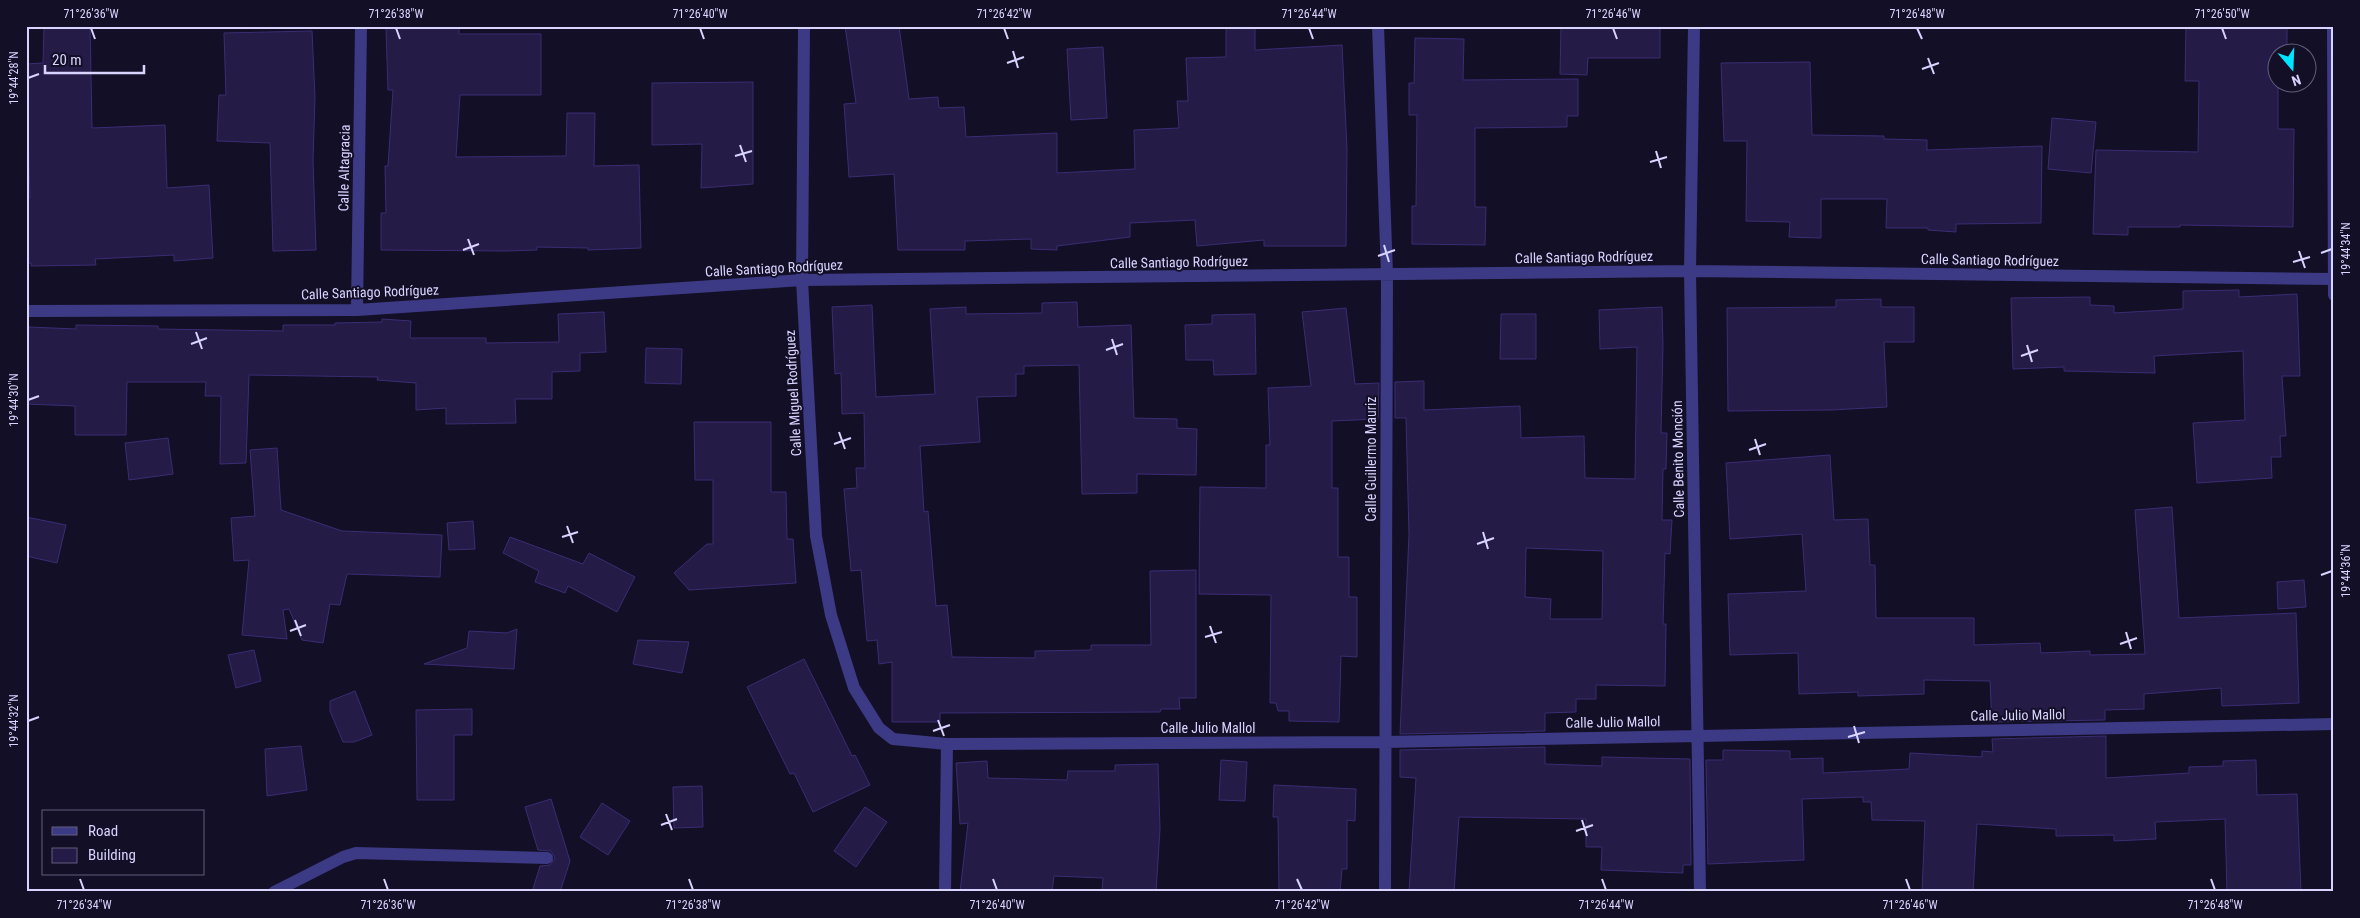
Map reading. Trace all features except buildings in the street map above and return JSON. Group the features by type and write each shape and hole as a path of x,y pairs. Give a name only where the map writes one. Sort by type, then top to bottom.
{"street":[{"name":"Calle Altagracia","path":"356,310 361,26"},
{"name":"Calle Miguel Rodríguez","path":"804,26 802,280 816,536 831,615 854,688 879,728 893,739"},
{"name":"Calle Guillermo Mauriz","path":"1378,26 1387,274 1385,892"},
{"name":"Calle Benito Monción","path":"1694,26 1690,271 1700,892"},
{"path":"2333,26 2334,295"},
{"name":"Calle Santiago Rodríguez","path":"26,311 356,310 802,280 1690,271 2334,279"},
{"name":"Calle Julio Mallol","path":"893,739 947,744 1385,742 2334,724"},
{"path":"945,892 947,744"},
{"path":"274,892 343,857 356,853 547,858"}]}
